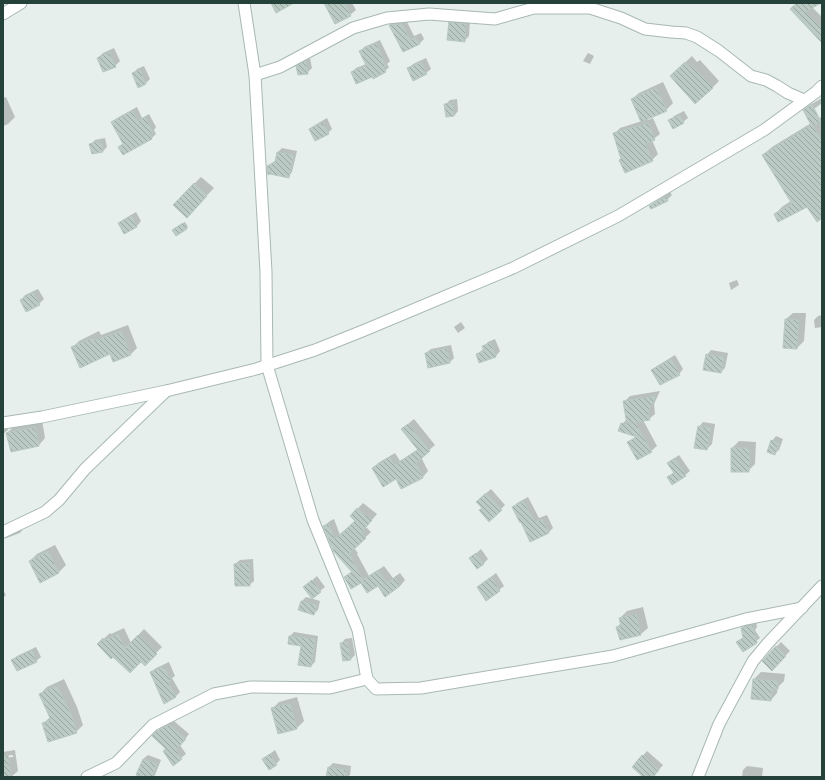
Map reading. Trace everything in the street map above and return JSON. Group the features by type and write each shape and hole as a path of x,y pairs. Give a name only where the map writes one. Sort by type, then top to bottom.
{"street":[{"path":"3,14 21,3"},
{"path":"244,3 255,75 266,272 267,365 313,520 358,630 367,680 376,689 421,688 613,656 746,619 802,608"},
{"path":"255,75 280,67 353,28 387,18 429,14 495,19 534,8 590,8 621,18 645,29 686,33 697,37 719,51 751,76 766,80 788,93 804,100"},
{"path":"3,423 42,417 166,391 267,365 315,350 366,330 513,268 618,216 764,130 822,86"},
{"path":"3,532 45,512 59,500 85,469 166,391"},
{"path":"698,777 719,724 753,661 822,586"},
{"path":"87,777 116,762 153,725 214,694 251,687 330,688 367,680"}],"building":[{"path":"271,3 294,3 276,13"},
{"path":"324,3 344,3 351,16 335,24"},
{"path":"797,3 821,3 805,12 822,29 822,43 790,9"},
{"path":"449,22 466,24 465,42 447,40"},
{"path":"402,24 410,40 416,37 420,44 403,52 389,25"},
{"path":"376,43 386,66 383,67 386,72 373,79 372,77 356,84 351,72 366,65 359,51"},
{"path":"109,52 116,67 103,72 97,58"},
{"path":"306,61 308,74 298,75 296,66"},
{"path":"421,62 427,74 413,81 407,68"},
{"path":"685,62 690,68 692,66 713,88 695,104 670,76"},
{"path":"140,70 146,84 138,88 132,73"},
{"path":"656,88 667,111 641,122 631,99"},
{"path":"453,103 454,116 446,117 444,104"},
{"path":"812,104 821,122 813,126 822,141 822,218 817,222 807,207 778,222 774,214 792,204 762,155 811,125 803,110"},
{"path":"132,111 138,121 145,117 153,132 149,134 152,139 123,155 118,147 123,144 111,122"},
{"path":"680,115 684,123 673,129 668,120"},
{"path":"322,122 329,134 315,141 309,129"},
{"path":"648,123 655,140 645,144 653,161 625,173 619,160 621,159 613,133"},
{"path":"101,141 103,152 92,154 89,144"},
{"path":"277,152 294,155 289,178 270,174 268,175 267,166 275,162"},
{"path":"194,183 207,196 187,218 173,205"},
{"path":"666,196 668,201 651,209 649,206"},
{"path":"132,216 137,227 124,234 118,223"},
{"path":"183,223 187,229 176,236 172,230"},
{"path":"33,292 40,305 26,312 20,300"},
{"path":"785,319 799,320 797,349 783,348"},
{"path":"121,331 131,355 113,362 110,354 80,368 71,347 92,338 94,341"},
{"path":"491,343 496,357 479,363 476,354 484,351 482,346"},
{"path":"447,348 450,363 428,368 425,353"},
{"path":"706,354 724,357 721,373 703,370"},
{"path":"671,359 680,375 660,385 651,370"},
{"path":"656,396 648,411 650,420 635,422 652,452 637,460 627,442 637,437 618,431 621,423 627,425 623,401"},
{"path":"408,424 430,451 416,463 423,478 401,489 396,479 383,487 372,468 390,457 394,465 418,450 401,429"},
{"path":"698,426 711,428 707,450 694,448"},
{"path":"35,427 39,446 11,452 6,433"},
{"path":"771,440 779,443 775,455 767,452"},
{"path":"731,448 750,448 749,472 731,472"},
{"path":"675,458 686,476 672,485 667,477 674,473 667,463"},
{"path":"486,493 502,510 489,522 479,510 482,508 476,502"},
{"path":"523,501 535,522 542,519 549,533 530,542 512,507"},
{"path":"357,508 372,520 361,533 366,538 349,554 363,580 378,570 387,583 395,578 400,586 385,597 378,586 367,593 361,583 351,589 344,577 352,572 334,552 323,526 328,524 335,539 355,521 350,516"},
{"path":"48,551 59,573 40,583 29,561"},
{"path":"476,553 484,564 477,569 469,558"},
{"path":"249,563 250,586 235,586 234,564"},
{"path":"491,577 500,591 486,601 477,587"},
{"path":"312,580 321,592 312,599 303,587"},
{"path":"301,601 317,605 314,615 298,610"},
{"path":"636,614 641,635 620,640 616,627 621,626 619,618"},
{"path":"753,625 757,643 743,652 736,642 743,638 741,628"},
{"path":"118,634 125,648 138,635 157,654 145,666 141,662 130,673 113,657 111,659 97,644 103,638 104,640"},
{"path":"289,636 315,639 311,667 298,665 301,646 288,644"},
{"path":"347,642 351,660 343,661 340,643"},
{"path":"776,646 786,656 772,671 762,661"},
{"path":"32,650 37,662 17,671 11,660"},
{"path":"164,666 171,681 168,682 176,697 164,704 150,672"},
{"path":"753,679 778,681 778,689 772,689 771,701 751,699"},
{"path":"57,686 71,714 77,733 48,742 42,723 51,720 39,694"},
{"path":"290,703 297,729 278,734 271,708"},
{"path":"169,725 186,739 176,750 182,759 173,766 163,751 166,749 152,736 157,731"},
{"path":"270,754 277,765 269,770 262,759"},
{"path":"3,755 8,755 11,777 3,777"},
{"path":"642,755 659,770 653,777 643,777 632,767"},
{"path":"143,759 157,764 152,777 142,777 136,775"},
{"path":"328,767 347,770 346,777 326,777"}]}
